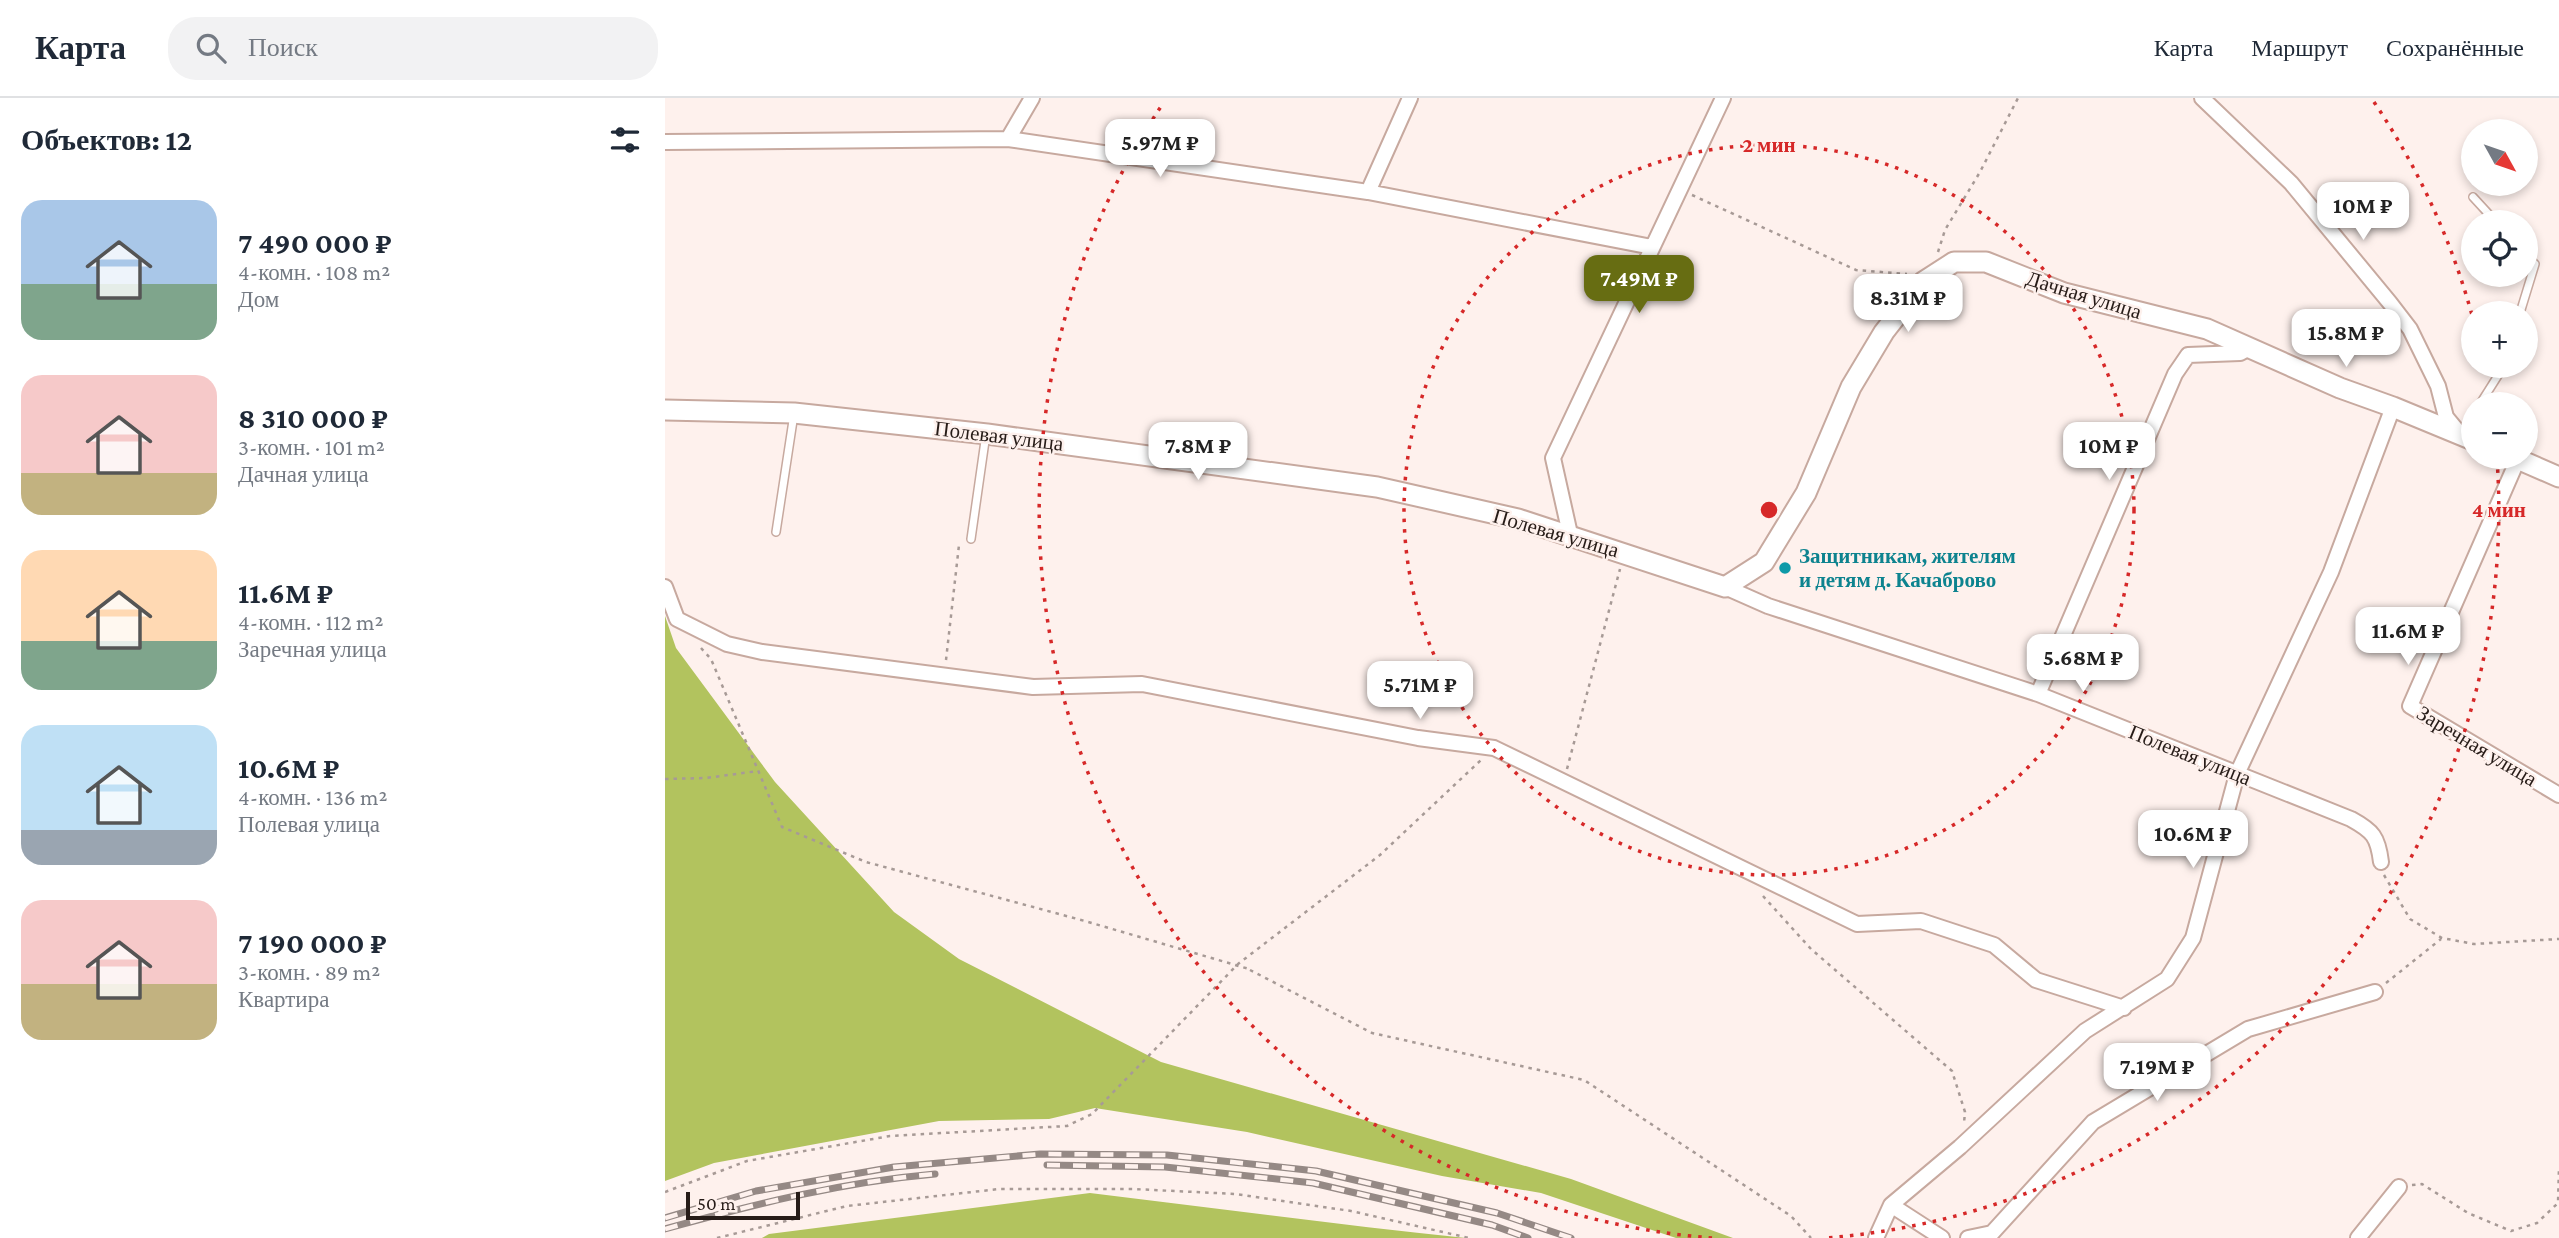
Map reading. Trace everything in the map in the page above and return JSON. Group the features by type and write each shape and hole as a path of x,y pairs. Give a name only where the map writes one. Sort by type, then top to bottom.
{"street":[{"path":"1008,139 1032,98"},
{"path":"1368,191 1410,98"},
{"path":"1570,534 1553,458 1723,98"},
{"path":"2203,98 2291,183 2391,303 2410,329 2438,386 2446,417 2461,431"},
{"path":"665,142 1008,139 1368,191 1652,247"},
{"name":"Дачная улица","path":"1725,587 1765,562 1806,494 1851,387 1884,332 1923,282 1954,262 1986,262 2064,293 2207,329 2340,388 2461,435"},
{"path":"2038,694 2175,374 2188,355 2240,354 2251,347"},
{"path":"1876,1238 1891,1205 1960,1147 2085,1031 2167,979 2193,938 2237,774 2331,572 2393,407"},
{"name":"Полевая улица","path":"665,410 794,413 986,434 1377,486 1518,519 1625,552 1725,587 1768,606 2038,694 2351,819 2369,829 2379,844 2381,862"},
{"path":"2538,468 2559,478"},
{"name":"Заречная улица","path":"2511,469 2410,706 2559,795"},
{"path":"665,587 677,619 727,644 762,652 1033,687 1142,684 1417,738 1493,748 1857,924 1921,921 1994,946 2036,980 2124,1008"},
{"path":"1968,1238 1992,1233 2093,1122 2117,1107 2248,1029 2375,992"},
{"path":"2358,1238 2399,1187"},
{"path":"1891,1205 1942,1238"}],"lane":[{"path":"2473,197 2485,210"},
{"path":"776,532 794,413"},
{"path":"971,539 986,434"}],"path":[{"path":"1680,189 1856,270 1930,276 1945,230 1980,172 2018,98"},
{"path":"944,676 959,545"},
{"path":"1564,782 1625,552"},
{"path":"677,619 711,659 782,827 866,862 1085,921 1249,969 1372,1033 1584,1080 1791,1216 1811,1238"},
{"path":"665,1192 747,1161 890,1136 1067,1126 1092,1114 1237,965 1380,855 1493,748"},
{"path":"665,779 706,778 758,771"},
{"path":"2381,862 2385,879 2410,919 2442,938 2474,944 2559,939"},
{"path":"1756,888 1811,949 1952,1071 1965,1112 1960,1147"},
{"path":"2375,992 2442,938"},
{"path":"2399,1187 2422,1184 2468,1213 2511,1231 2537,1223 2558,1203 2559,1167"},
{"path":"717,1238 848,1206 999,1189 1132,1189 1235,1194 1351,1212 1469,1238"}],"green space":[{"path":"665,616 676,648 775,782 894,912 959,959 1161,1062 1571,1179 1733,1238 1676,1238 1541,1193 1442,1176 1247,1132 1095,1108 1049,1119 939,1121 714,1163 665,1181"},
{"path":"1090,1193 1466,1238 762,1238 769,1234"}],"railway":[{"path":"665,1218 756,1191 894,1167 1040,1154 1167,1155 1316,1171 1497,1213 1571,1238"},
{"path":"1047,1165 1165,1167 1313,1183 1492,1225 1528,1238"},
{"path":"665,1229 799,1195 867,1182 935,1174"}],"place":[{"name":"Защитникам, жителям и детям д. Качаброво","path":"1785,568"}]}
